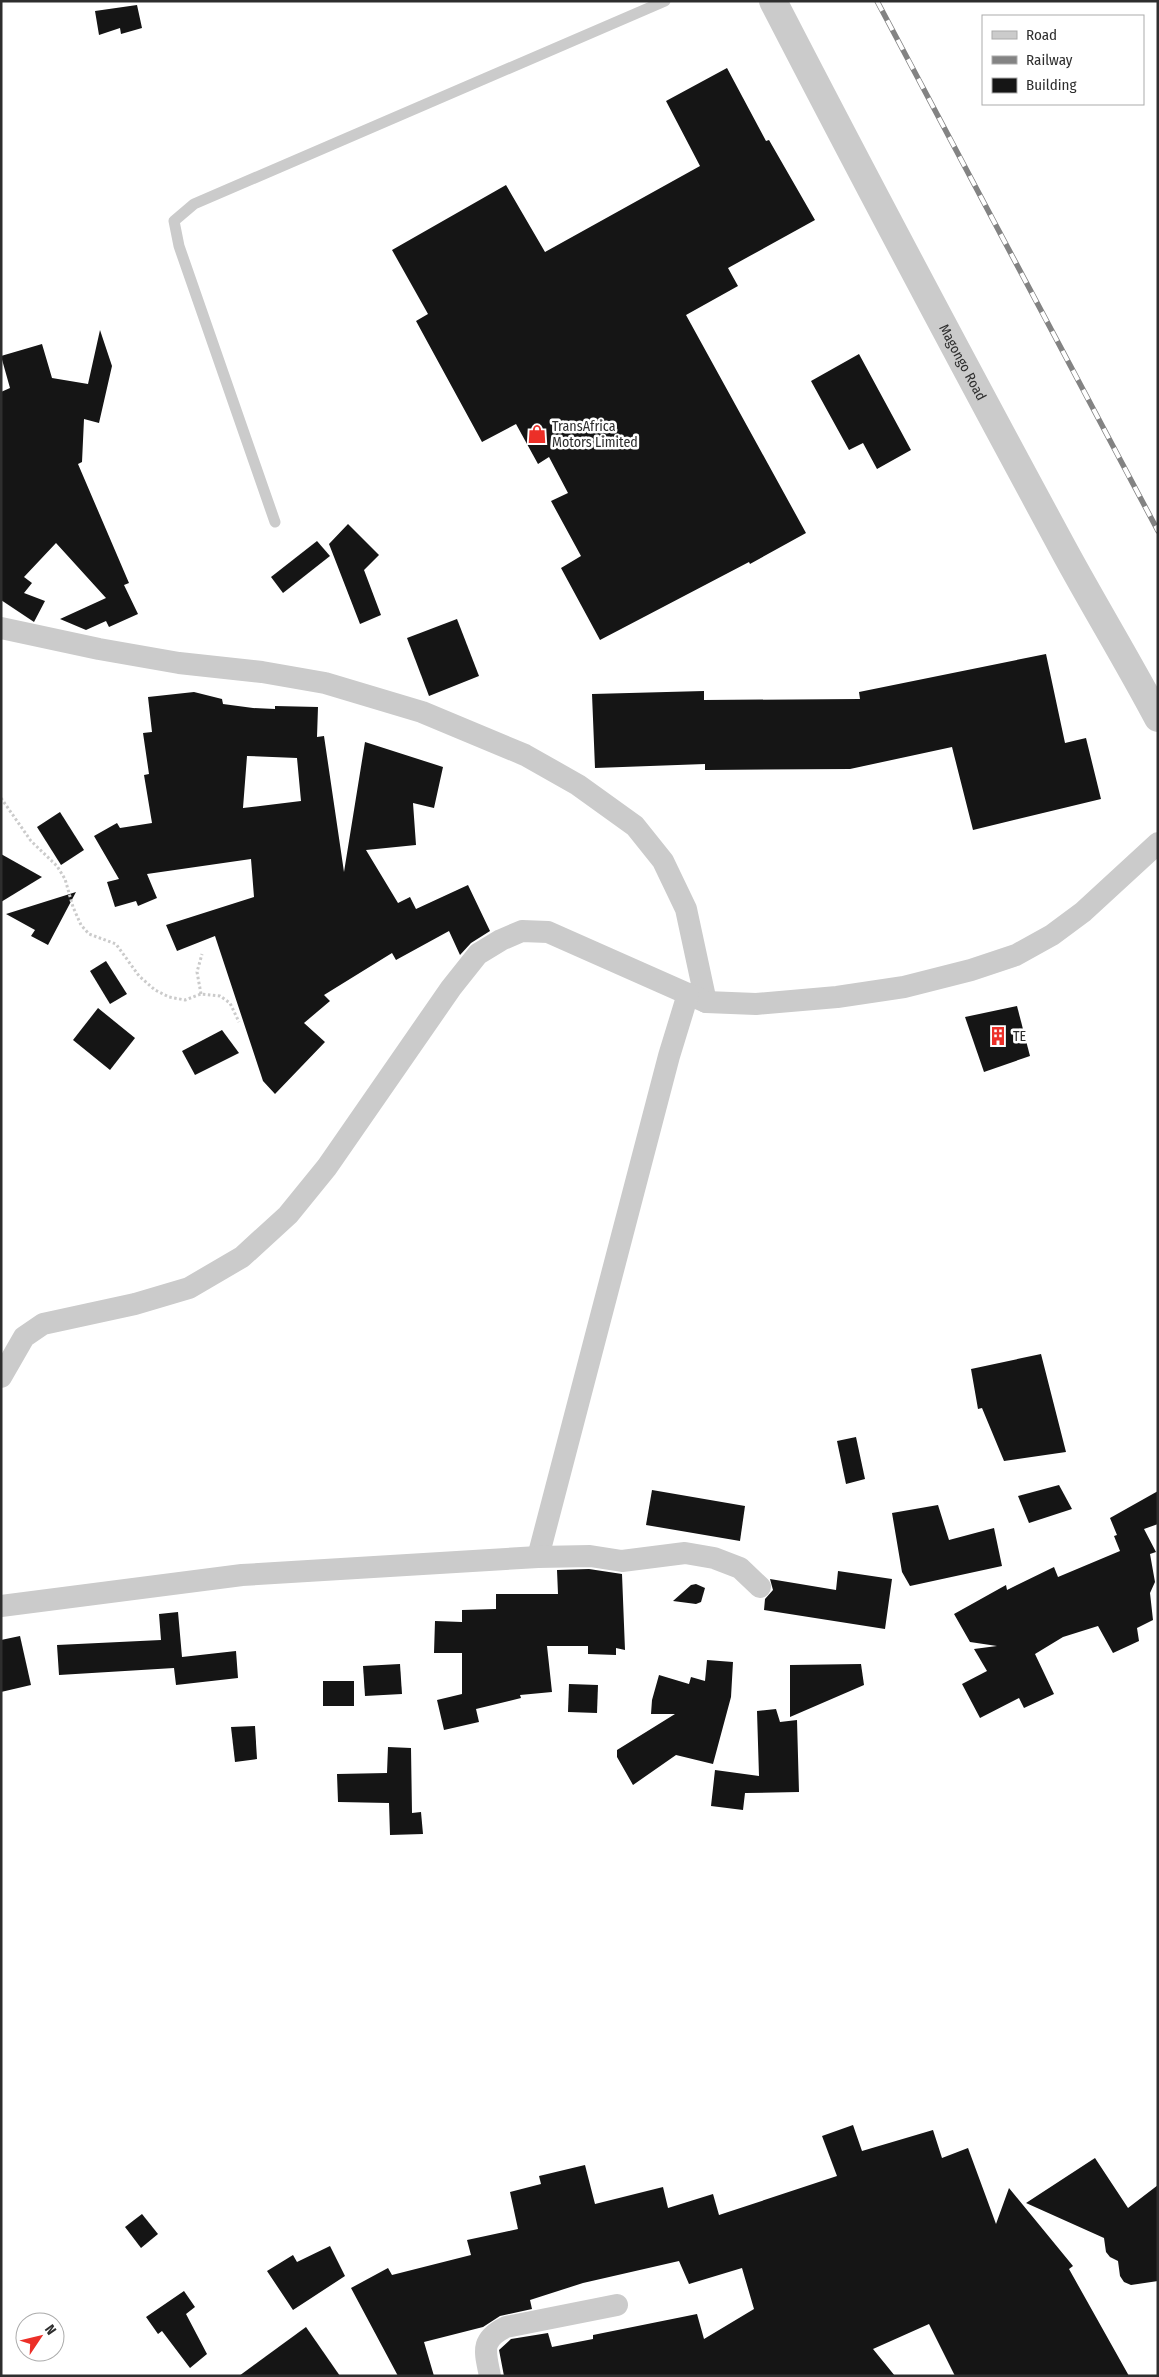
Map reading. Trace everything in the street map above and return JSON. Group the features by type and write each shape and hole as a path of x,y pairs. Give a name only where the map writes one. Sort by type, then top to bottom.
{"street":[{"name":"Magongo Road","path":"773,1 886,219 1068,557 1123,652 1158,718"},
{"path":"1,628 108,651 179,663 262,672 325,683 422,712 525,755 578,785 635,826 663,861 686,909 697,998 664,1075 538,1557"},
{"path":"1,1377 24,1337 43,1324 135,1304 189,1288 242,1257 288,1215 327,1167 450,988 478,954 500,940 522,931 548,932 697,998 756,1004 837,997 904,987 971,970 1016,955 1052,934 1083,912 1158,842"},
{"path":"1,1606 242,1575 538,1557 590,1556 622,1561 685,1554 714,1558 740,1568 760,1587"},
{"path":"490,2376 485,2353 487,2341 496,2332 506,2327 617,2305"}],"lane":[{"path":"276,522 179,246 174,221 194,204 665,1"}],"path":[{"path":"1,798 31,841 57,866 65,879 73,907 81,925 89,934 116,944 139,976 154,990 169,997 185,1000 201,994 213,994 225,999 239,1022"},
{"path":"201,994 197,972 202,954"}],"building":[{"path":"137,5 142,28 121,34 120,28 99,35 95,11"},
{"path":"727,68 766,141 769,140 815,220 728,268 738,286 686,315 806,533 750,564 749,562 600,640 561,568 581,556 551,501 568,493 549,457 538,464 516,424 482,442 416,321 428,314 392,250 506,185 545,252 700,166 666,101"},
{"path":"100,330 112,366 99,423 84,419 82,462 78,464 129,583 124,585 138,614 109,627 106,621 86,630 60,619 106,598 56,543 24,577 32,583 24,593 45,601 34,622 1,600 1,392 10,388 1,356 42,344 52,378 88,384"},
{"path":"859,354 911,450 877,469 863,443 849,450 811,381"},
{"path":"348,524 379,555 364,570 381,615 360,624 329,544"},
{"path":"317,541 330,556 283,593 271,577"},
{"path":"457,619 479,676 429,696 407,638"},
{"path":"1046,654 1065,743 1086,738 1101,799 973,830 952,747 850,769 705,770 705,764 595,768 592,694 704,691 704,700 860,699 859,692"},
{"path":"194,692 222,699 223,704 253,708 275,709 275,706 318,707 317,737 324,736 344,872 365,742 443,767 434,808 413,803 416,845 366,850 398,903 410,897 416,909 468,885 490,931 471,943 460,955 449,931 396,960 392,953 324,995 330,1001 304,1023 325,1042 275,1094 263,1081 215,936 177,951 166,925 254,897 251,859 147,874 157,898 138,906 136,901 115,907 107,882 119,879 94,836 117,823 120,828 152,823 144,775 149,774 143,733 152,732 148,697","holes":["247,756 297,758 301,801 243,808"]},
{"path":"60,812 84,850 61,865 37,827"},
{"path":"1,854 42,877 1,902"},
{"path":"76,892 48,945 31,936 35,930 6,914"},
{"path":"106,961 127,994 110,1004 90,971"},
{"name":"TE","path":"1017,1006 1030,1056 984,1072 965,1017"},
{"path":"98,1008 135,1038 110,1070 73,1040"},
{"path":"222,1030 239,1053 195,1075 182,1051"},
{"path":"1041,1354 1066,1452 1004,1461 982,1408 978,1409 971,1369"},
{"path":"856,1437 865,1479 846,1484 837,1441"},
{"path":"1059,1485 1072,1509 1029,1523 1018,1496"},
{"path":"652,1490 745,1506 740,1541 646,1525"},
{"path":"1158,1491 1158,1524 1144,1529 1156,1552 1150,1554 1155,1582 1150,1593 1153,1620 1137,1628 1139,1641 1113,1653 1098,1626 1063,1637 1035,1654 1054,1694 1024,1708 1019,1698 980,1718 962,1684 987,1671 974,1649 997,1646 970,1642 954,1614 1006,1585 1007,1590 1054,1567 1058,1577 1120,1551 1114,1536 1117,1535 1110,1518"},
{"path":"938,1505 949,1540 994,1528 1002,1566 910,1586 902,1572 892,1513"},
{"path":"589,1569 622,1574 625,1650 616,1648 616,1655 588,1654 588,1646 547,1646 552,1692 520,1695 521,1698 476,1709 479,1722 444,1730 437,1700 462,1694 462,1653 434,1653 435,1621 462,1622 462,1610 496,1609 496,1594 558,1594 557,1570"},
{"path":"838,1571 892,1579 885,1629 764,1610 765,1599 773,1590 770,1579 836,1590"},
{"path":"696,1584 705,1588 701,1602 696,1604 673,1601 691,1585"},
{"path":"178,1612 182,1657 236,1651 238,1678 176,1685 174,1668 59,1675 57,1645 161,1640 159,1614"},
{"path":"20,1636 31,1685 1,1692 1,1640"},
{"path":"707,1660 733,1662 731,1697 713,1764 676,1755 633,1785 617,1757 617,1750 675,1714 651,1714 652,1700 659,1675 689,1684 691,1677 705,1681"},
{"path":"400,1664 402,1694 365,1696 363,1666"},
{"path":"861,1664 864,1685 790,1717 790,1665"},
{"path":"323,1681 354,1681 354,1706 323,1706"},
{"path":"569,1684 598,1685 597,1713 568,1712"},
{"path":"776,1709 780,1722 797,1720 799,1792 745,1793 743,1810 711,1806 715,1770 759,1776 757,1711"},
{"path":"255,1726 257,1759 235,1762 231,1727"},
{"path":"388,1747 411,1748 412,1813 421,1812 423,1834 390,1835 389,1803 338,1802 337,1774 387,1773"},
{"path":"853,2125 862,2151 933,2130 942,2158 968,2148 996,2224 1009,2188 1073,2266 1069,2269 1129,2376 955,2376 929,2324 873,2349 895,2376 504,2376 499,2350 511,2339 548,2333 552,2347 593,2339 593,2335 697,2314 704,2339 754,2309 742,2268 689,2284 679,2261 583,2283 530,2300 532,2309 500,2316 483,2327 424,2342 434,2376 398,2376 351,2288 388,2268 392,2275 471,2255 467,2240 518,2229 510,2192 541,2184 539,2176 585,2165 595,2204 663,2187 668,2208 713,2194 719,2215 837,2176 822,2136"},
{"path":"1095,2158 1128,2208 1158,2185 1158,2281 1131,2285 1124,2282 1120,2276 1118,2261 1110,2257 1106,2252 1104,2238 1026,2203"},
{"path":"142,2214 158,2234 141,2248 125,2227"},
{"path":"330,2246 345,2276 293,2310 267,2271 293,2255 297,2262"},
{"path":"184,2291 195,2307 186,2314 207,2354 190,2368 162,2331 158,2334 146,2317"},
{"path":"306,2327 340,2376 239,2376 269,2354"}],"railway":[{"path":"877,1 1158,531"}],"place":[{"name":"TransAfrica Motors Limited","path":"537,434"},
{"name":"TE","path":"998,1036"}]}
